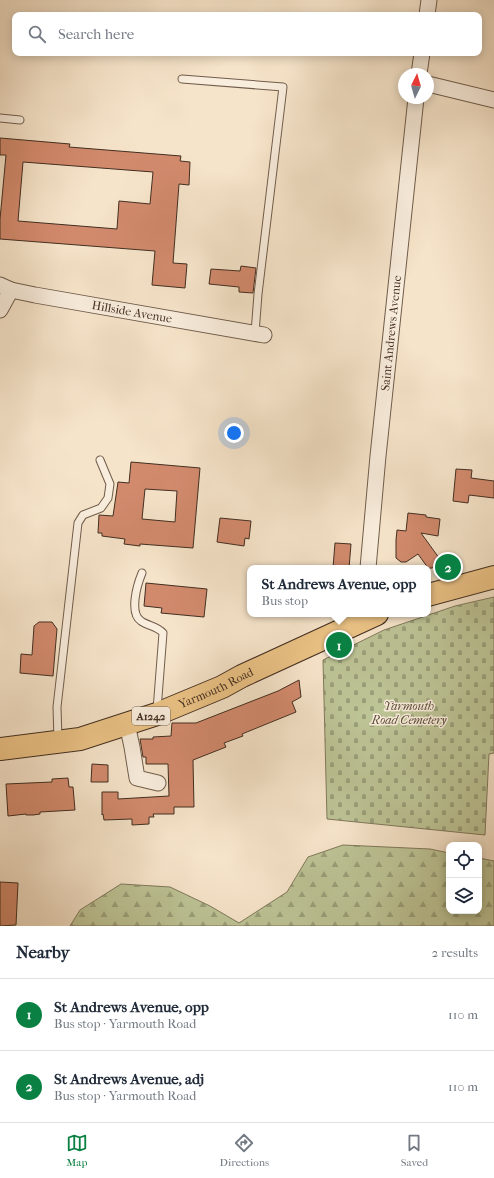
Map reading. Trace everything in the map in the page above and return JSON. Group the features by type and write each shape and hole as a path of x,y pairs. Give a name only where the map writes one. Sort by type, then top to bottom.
{"main road":[{"path":"431,594 494,577"},
{"name":"Yarmouth Road","path":"0,749 80,739 157,714 222,687 242,676 370,617"}],"street":[{"path":"427,12 429,0"},
{"path":"420,68 422,56"},
{"path":"434,85 494,100"},
{"name":"Saint Andrews Avenue","path":"368,565 378,456 415,104"},
{"path":"0,310 5,288"},
{"name":"Hillside Avenue","path":"5,288 35,295 260,334"},
{"path":"127,724 132,747 135,783 158,783"}],"lane":[{"path":"182,79 283,87 258,294 260,334"},
{"path":"0,118 20,120"},
{"path":"58,742 57,707 78,523 83,515 101,508 108,498 110,484 100,460"},
{"path":"142,573 136,587 135,612 137,618 160,629 163,633 157,714"}],"green space":[{"name":"Yarmouth Road Cemetery","path":"494,597 494,753 489,754 485,835 327,819 323,660 384,630 422,617 431,617 431,614 455,606"},
{"path":"343,845 430,849 446,852 446,914 482,914 482,859 494,861 494,926 70,926 80,910 121,884 170,887 210,906 239,923 287,892 308,857"}],"building":[{"path":"0,138 70,144 69,147 181,156 180,161 190,162 189,185 179,184 173,263 187,264 185,288 152,285 155,251 0,239 0,219 6,155 0,155","holes":["23,162 153,172 150,204 119,201 117,229 18,221"]},
{"path":"241,266 256,268 253,293 239,292 239,287 209,284 211,269 240,271"},
{"path":"131,462 200,468 193,548 124,544 125,539 102,536 102,533 98,533 99,515 113,516 118,482 129,483","holes":["145,489 177,491 175,522 142,519"]},
{"path":"456,469 472,470 471,478 494,481 494,498 469,495 468,503 453,501"},
{"path":"408,513 426,515 426,517 440,519 438,536 421,533 442,562 431,568 431,565 426,565 418,554 406,562 401,562 396,558 397,530 406,531"},
{"path":"220,518 251,521 249,539 245,538 244,546 217,542"},
{"path":"335,543 351,544 349,565 333,565"},
{"path":"146,583 207,589 204,617 161,613 162,608 144,606"},
{"path":"39,622 52,622 57,629 53,676 20,673 21,654 32,655 34,626"},
{"path":"299,680 301,697 292,702 296,712 242,734 243,736 224,743 226,747 193,760 194,807 174,807 174,814 153,814 154,817 149,817 149,824 132,825 132,819 104,820 103,814 102,815 102,792 118,792 118,799 169,796 168,764 146,764 146,757 143,757 140,739 153,739 153,737 171,736 172,723 196,723 278,691"},
{"path":"92,764 108,765 108,782 91,782"},
{"path":"68,778 69,787 73,787 75,810 40,812 40,814 33,815 26,814 8,816 6,784 52,782 52,779"},
{"path":"0,882 18,883 16,925 0,926"}],"place":[{"name":"St Andrews Avenue, adj","path":"448,567"},
{"name":"St Andrews Avenue, opp","path":"339,645"}]}
